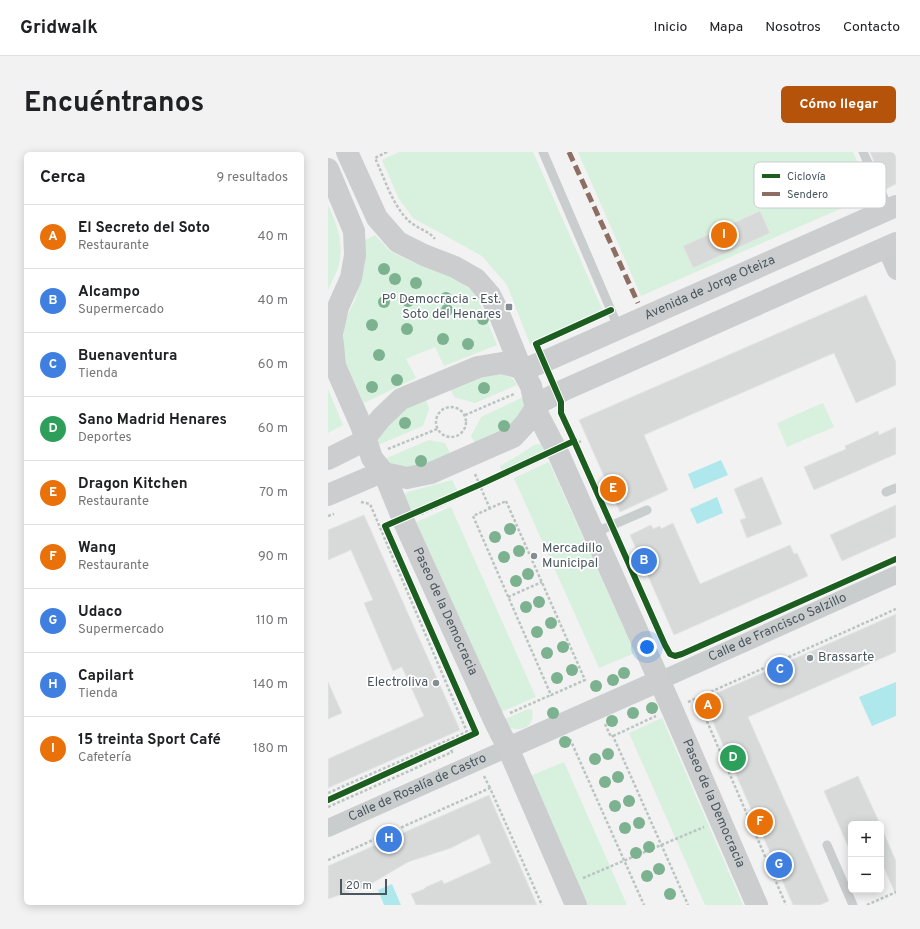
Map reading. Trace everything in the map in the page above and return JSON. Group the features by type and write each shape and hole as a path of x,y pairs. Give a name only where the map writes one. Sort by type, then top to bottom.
{"street":[{"name":"Paseo de la Democracia","path":"347,152 377,218 398,242 424,255 455,267 476,279 490,295 522,369 532,386 535,407 567,446 593,533 672,709 757,905"},
{"name":"Paseo de la Democracia","path":"328,169 354,231 355,255 351,278 338,307 332,334 335,366 366,439 372,458 383,473 394,525 508,748 576,905"},
{"name":"Avenida de Jorge Oteiza","path":"522,369 619,329 862,222 894,215"},
{"path":"862,222 862,231 869,247 886,248"},
{"path":"886,248 896,271"},
{"path":"331,504 383,473 407,478 431,473 513,437 526,423 535,407 564,390 886,248"},
{"path":"328,458 366,439 381,418 401,399 478,367 502,363 522,369"},
{"name":"Calle de Francisco Salzillo","path":"659,681 896,575"},
{"path":"508,748 659,681"},
{"name":"Calle de Rosalía de Castro","path":"328,828 508,748"}],"lane":[{"path":"543,152 619,329"},
{"path":"863,152 868,162"},
{"path":"886,199 894,215"},
{"path":"886,492 896,488"},
{"path":"593,533 647,510"},
{"path":"827,845 853,905"}],"path":[{"path":"387,152 375,158 399,211 421,230 432,235 436,241 435,244"},
{"path":"465,415 516,393"},
{"path":"446,407 455,407 462,410 465,415 466,422 463,431 458,436 450,437 442,435 437,428 436,421 439,413 446,407"},
{"path":"387,449 437,428"},
{"path":"394,525 567,446 578,451"},
{"path":"506,501 542,582 585,680 551,695 473,516 506,501"},
{"path":"355,505 362,502 370,504 394,525 452,679"},
{"path":"328,516 331,504"},
{"path":"328,800 448,743 467,732 394,525"},
{"path":"508,597 542,582"},
{"path":"613,736 896,609"},
{"path":"698,698 786,905"},
{"path":"604,721 611,737 613,736 688,905"},
{"path":"328,793 448,743 476,733 471,722"},
{"path":"569,737 644,905"},
{"path":"328,807 452,752 448,743"},
{"path":"328,860 490,788 542,905"},
{"path":"576,881 709,825"},
{"path":"867,905 896,892"}],"green space":[{"path":"399,152 533,152 604,313 530,344 507,285 482,256 413,218 399,199 382,160"},
{"path":"578,152 853,152 857,162 754,162 754,208 842,208 641,296"},
{"path":"328,205 337,227 341,252 338,268 328,290"},
{"path":"375,235 390,251 412,262 447,273 476,294 497,345 444,366 435,347 406,359 416,378 364,403 344,360 344,323 355,300 365,264 365,240"},
{"path":"501,373 513,379 517,385 475,403 454,397 450,388 481,375"},
{"path":"328,389 343,425 328,433"},
{"path":"425,397 429,409 423,426 378,445 378,439 392,415"},
{"path":"523,397 524,404 518,421 477,446 471,436 481,417"},
{"path":"823,403 834,427 787,447 777,423"},
{"path":"429,440 445,443 452,457 418,469 391,466 384,459"},
{"path":"541,444 545,453 502,472 500,466 534,445"},
{"path":"549,462 635,653 599,668 514,478"},
{"path":"452,480 458,492 414,513 409,510 404,495 408,492"},
{"path":"451,507 536,697 501,712 416,522"},
{"path":"528,709 532,710 533,716 530,724 522,729 507,726 505,719"},
{"path":"662,718 743,905 705,905 629,733"},
{"path":"564,762 627,905 587,905 530,776"}],"water":[{"path":"721,460 728,475 694,489 688,474"},
{"path":"717,497 723,513 697,524 690,509"},
{"path":"896,682 896,716 872,726 859,697"},
{"path":"392,884 401,905 384,905 378,890"}],"building":[{"path":"870,152 896,152 896,184 886,189 886,162 874,162"},
{"path":"760,211 770,233 693,268 683,246"},
{"path":"866,295 896,362 896,385 856,403 834,353 644,435 668,490 620,512 579,420"},
{"path":"896,427 896,454 814,490 804,467 846,449 845,446 878,431 879,435"},
{"path":"762,477 782,524 747,538 740,520 746,518 734,489"},
{"path":"896,505 896,537 842,561 830,535"},
{"path":"364,515 460,730 328,788 328,759 424,716 402,667 393,671 364,603 373,600 351,550 328,560 328,530"},
{"path":"673,523 700,584 790,545 794,554 797,553 808,576 674,635 630,535 651,525 653,529 660,526 661,529"},
{"path":"896,614 896,652 748,717 829,901 820,905 793,905 703,699"},
{"path":"328,682 342,713 328,719"},
{"path":"858,776 879,821 848,821 848,846 824,791"},
{"path":"489,795 537,905 416,905 411,894 442,880 444,884 491,863 479,834 451,848 408,862 369,885 328,899 328,866"},
{"path":"884,834 896,861 896,895 884,868"}],"marked path":[{"path":"569,152 638,303"}],"cycle path":[{"path":"328,800 476,733 385,526 574,441 561,413 561,402 536,344 611,310"},
{"path":"574,441 665,645 670,654 675,656 896,559"}],"place":[{"name":"15 treinta Sport Café","path":"724,235"},
{"name":"Pº Democracia - Est. Soto del Henares","path":"509,307"},
{"name":"Dragon Kitchen","path":"613,489"},
{"name":"Mercadillo Municipal","path":"534,556"},
{"name":"Alcampo","path":"644,561"},
{"name":"Brassarte","path":"810,658"},
{"name":"Buenaventura","path":"780,670"},
{"name":"Electroliva","path":"436,683"},
{"name":"El Secreto del Soto","path":"708,706"},
{"name":"Sano Madrid Henares","path":"733,758"},
{"name":"Wang","path":"760,822"},
{"name":"Capilart","path":"389,839"},
{"name":"Udaco","path":"779,865"}]}
